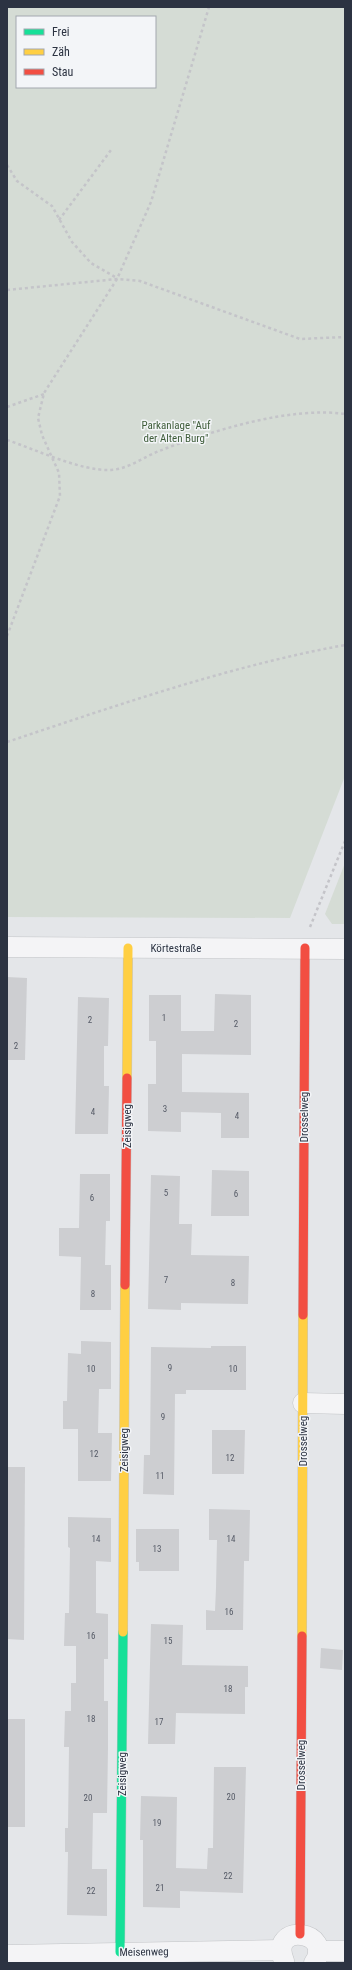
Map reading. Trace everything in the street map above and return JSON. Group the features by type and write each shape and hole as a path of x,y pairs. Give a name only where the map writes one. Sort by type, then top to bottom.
{"street":[{"name":"Körtestraße","path":"7,947 345,949"},
{"name":"Zeisigweg","path":"106,1956 128,948"},
{"name":"Drosselweg","path":"300,1934 305,948"},
{"path":"303,1403 345,1404"},
{"name":"Meisenweg","path":"7,1955 283,1957 288,1938 300,1934"},
{"path":"300,1934 310,1937 317,1945 316,1957 345,1951"}],"path":[{"path":"7,636 60,496 59,473 42,435 38,418 44,394 117,279 151,202 208,7"},
{"path":"59,220 111,150"},
{"path":"7,165 17,181 52,206 72,242 90,263 117,279"},
{"path":"7,290 117,279 140,281 300,339 345,337"},
{"path":"7,407 44,394"},
{"path":"7,440 79,465 111,470 124,467 159,451 254,422 311,412 345,414"},
{"path":"7,742 164,691 244,668 345,645"},
{"path":"305,948 309,930 345,841"}],"green space":[{"name":"Parkanlage \"Auf der Alten Burg\"","path":"7,7 345,7 345,776 290,918 7,917"},
{"path":"345,863 345,924 332,924 325,914"}],"building":[{"path":"7,977 27,978 25,1060 7,1060"},
{"path":"215,994 251,995 251,1055 182,1054 182,1092 249,1093 249,1138 221,1138 221,1113 181,1112 181,1132 148,1131 148,1084 156,1084 156,1041 149,1041 149,995 181,995 181,1031 214,1031"},
{"path":"78,997 109,998 108,1046 104,1046 104,1086 109,1086 108,1134 75,1134"},
{"path":"212,1170 249,1171 249,1216 211,1216"},
{"path":"80,1174 110,1174 110,1221 106,1221 105,1265 111,1265 111,1310 80,1310 81,1257 59,1256 59,1228 79,1228"},
{"path":"151,1175 180,1176 179,1224 192,1224 191,1255 249,1256 248,1304 181,1303 181,1310 148,1309"},
{"path":"81,1341 111,1342 111,1389 99,1389 98,1433 112,1433 111,1481 78,1481 78,1429 63,1429 63,1401 67,1401 68,1353 81,1354"},
{"path":"211,1346 246,1346 246,1390 186,1390 186,1394 175,1394 174,1495 143,1494 144,1455 150,1455 151,1347 211,1348"},
{"path":"212,1430 245,1430 244,1474 212,1474"},
{"path":"7,1467 25,1467 24,1640 7,1639"},
{"path":"209,1509 250,1510 249,1561 244,1561 243,1630 206,1630 206,1610 215,1611 216,1588 217,1540 209,1540"},
{"path":"68,1517 111,1518 111,1562 96,1561 96,1613 108,1614 108,1659 104,1659 104,1701 108,1701 108,1747 107,1813 93,1813 92,1869 107,1869 107,1916 67,1915 68,1852 65,1852 65,1828 68,1828 69,1747 64,1747 65,1711 71,1711 71,1683 76,1683 76,1646 64,1646 65,1613 69,1613 70,1548 68,1547"},
{"path":"136,1529 179,1529 179,1571 139,1571 139,1562 136,1562"},
{"path":"151,1624 183,1625 182,1665 248,1666 248,1687 245,1687 245,1714 176,1713 175,1744 148,1744"},
{"path":"321,1648 343,1650 342,1670 320,1668"},
{"path":"7,1719 25,1719 25,1827 7,1827"},
{"path":"214,1767 246,1767 243,1893 180,1891 180,1908 143,1907 143,1840 140,1840 141,1796 177,1797 176,1868 207,1869 208,1848 213,1848"}],"traffic: fast":[{"path":"120,1952 123,1632"}],"traffic: slow":[{"path":"127,1078 128,948"},
{"path":"123,1632 125,1285"},
{"path":"302,1636 303,1315"}],"traffic: jam":[{"path":"303,1315 305,948"},
{"path":"125,1285 127,1078"},
{"path":"300,1934 302,1636"}]}
